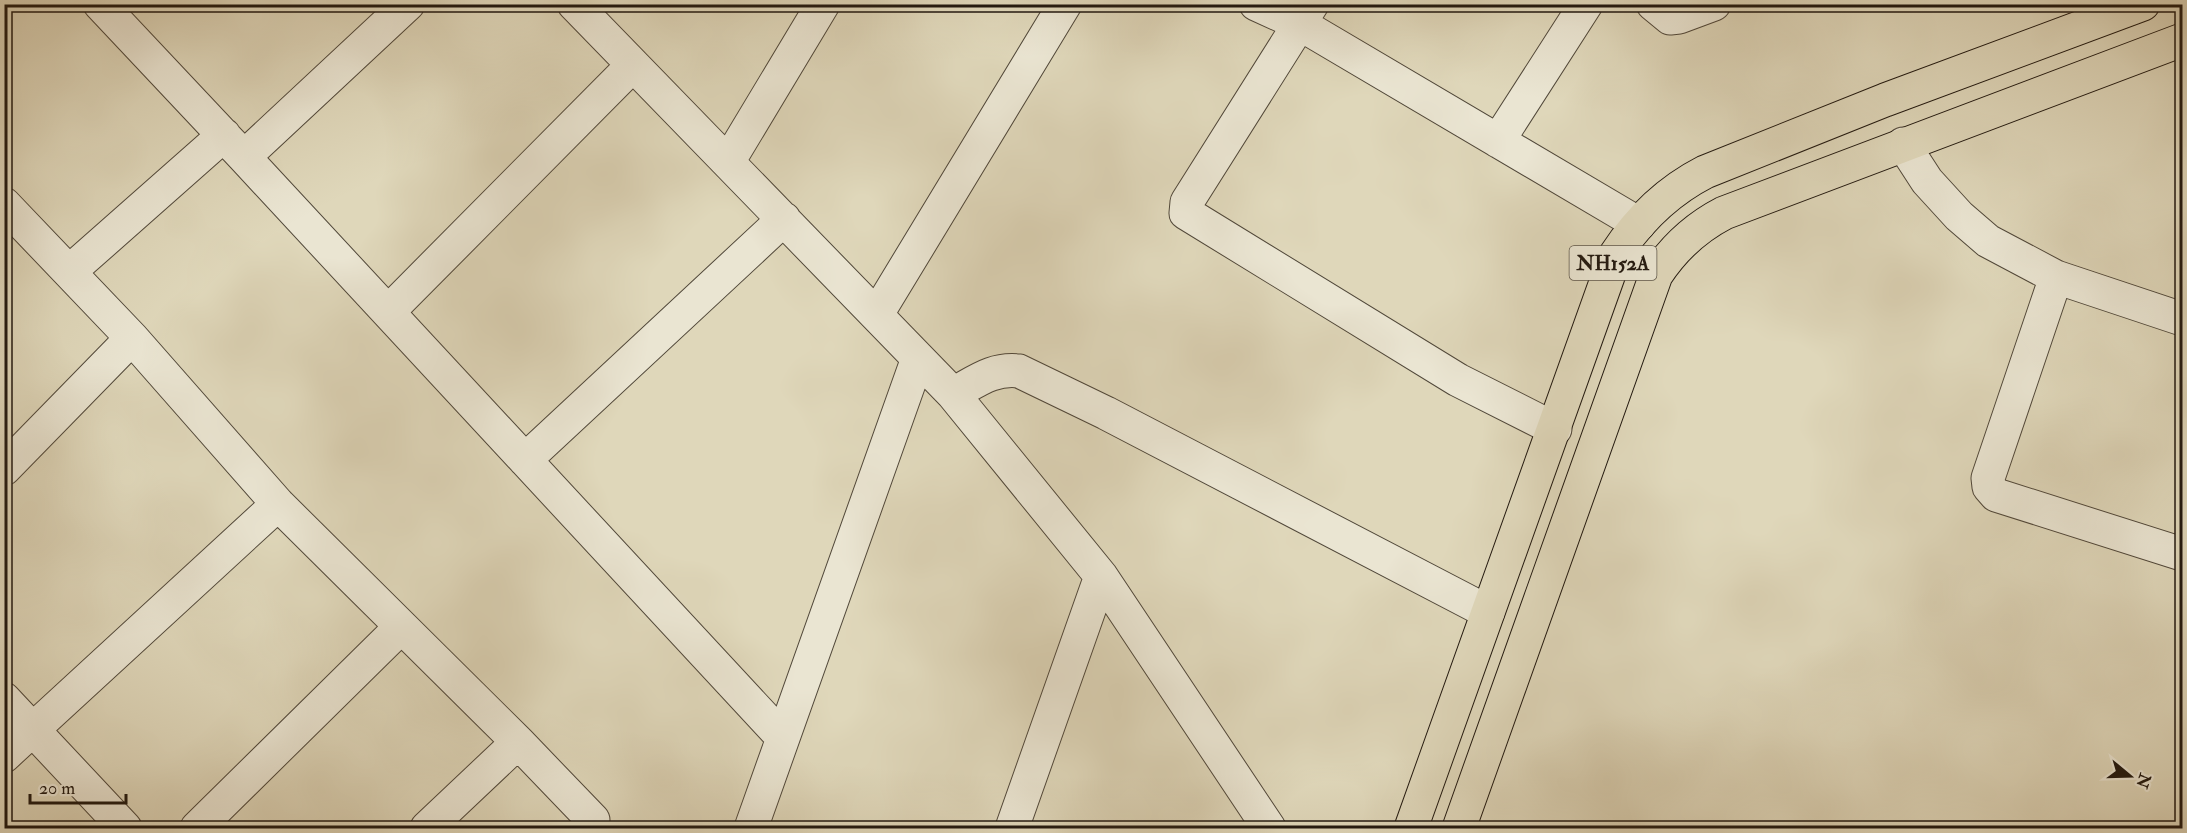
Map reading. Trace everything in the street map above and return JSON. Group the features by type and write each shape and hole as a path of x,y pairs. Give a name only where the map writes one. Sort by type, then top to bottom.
{"highway":[{"name":"NH152A","path":"1411,828 1616,254 1639,224 1663,199 1686,182 1705,172 1884,100 2142,4"},
{"name":"NH152A","path":"1459,828 1656,274 1692,233 1724,213 2182,40"}],"street":[{"path":"100,4 783,738"},
{"path":"69,272 234,146 408,4"},
{"path":"574,4 953,394 1101,576 1269,828"},
{"path":"728,162 824,4"},
{"path":"877,314 1065,4"},
{"path":"1256,4 1306,14 1498,141 1639,224"},
{"path":"1498,141 1586,4"},
{"path":"1653,4 1670,18 1714,4"},
{"path":"1306,14 1187,202 1186,213 1458,380 1555,429"},
{"path":"388,312 633,65"},
{"path":"1903,144 1927,181 1959,216 1988,241 2056,277 2182,319"},
{"path":"4,204 132,338 278,504 518,742 593,820"},
{"path":"525,460 784,219"},
{"path":"2056,277 1988,478 1989,487 1996,495 2182,554"},
{"path":"2150,307 2182,295"},
{"path":"4,469 132,338"},
{"path":"751,828 918,358"},
{"path":"953,394 995,371 1006,369 1019,371 1106,413 1488,612"},
{"path":"4,756 278,504"},
{"path":"1012,828 1101,576"},
{"path":"197,828 401,627"},
{"path":"4,699 124,828"},
{"path":"427,828 518,742"}]}
